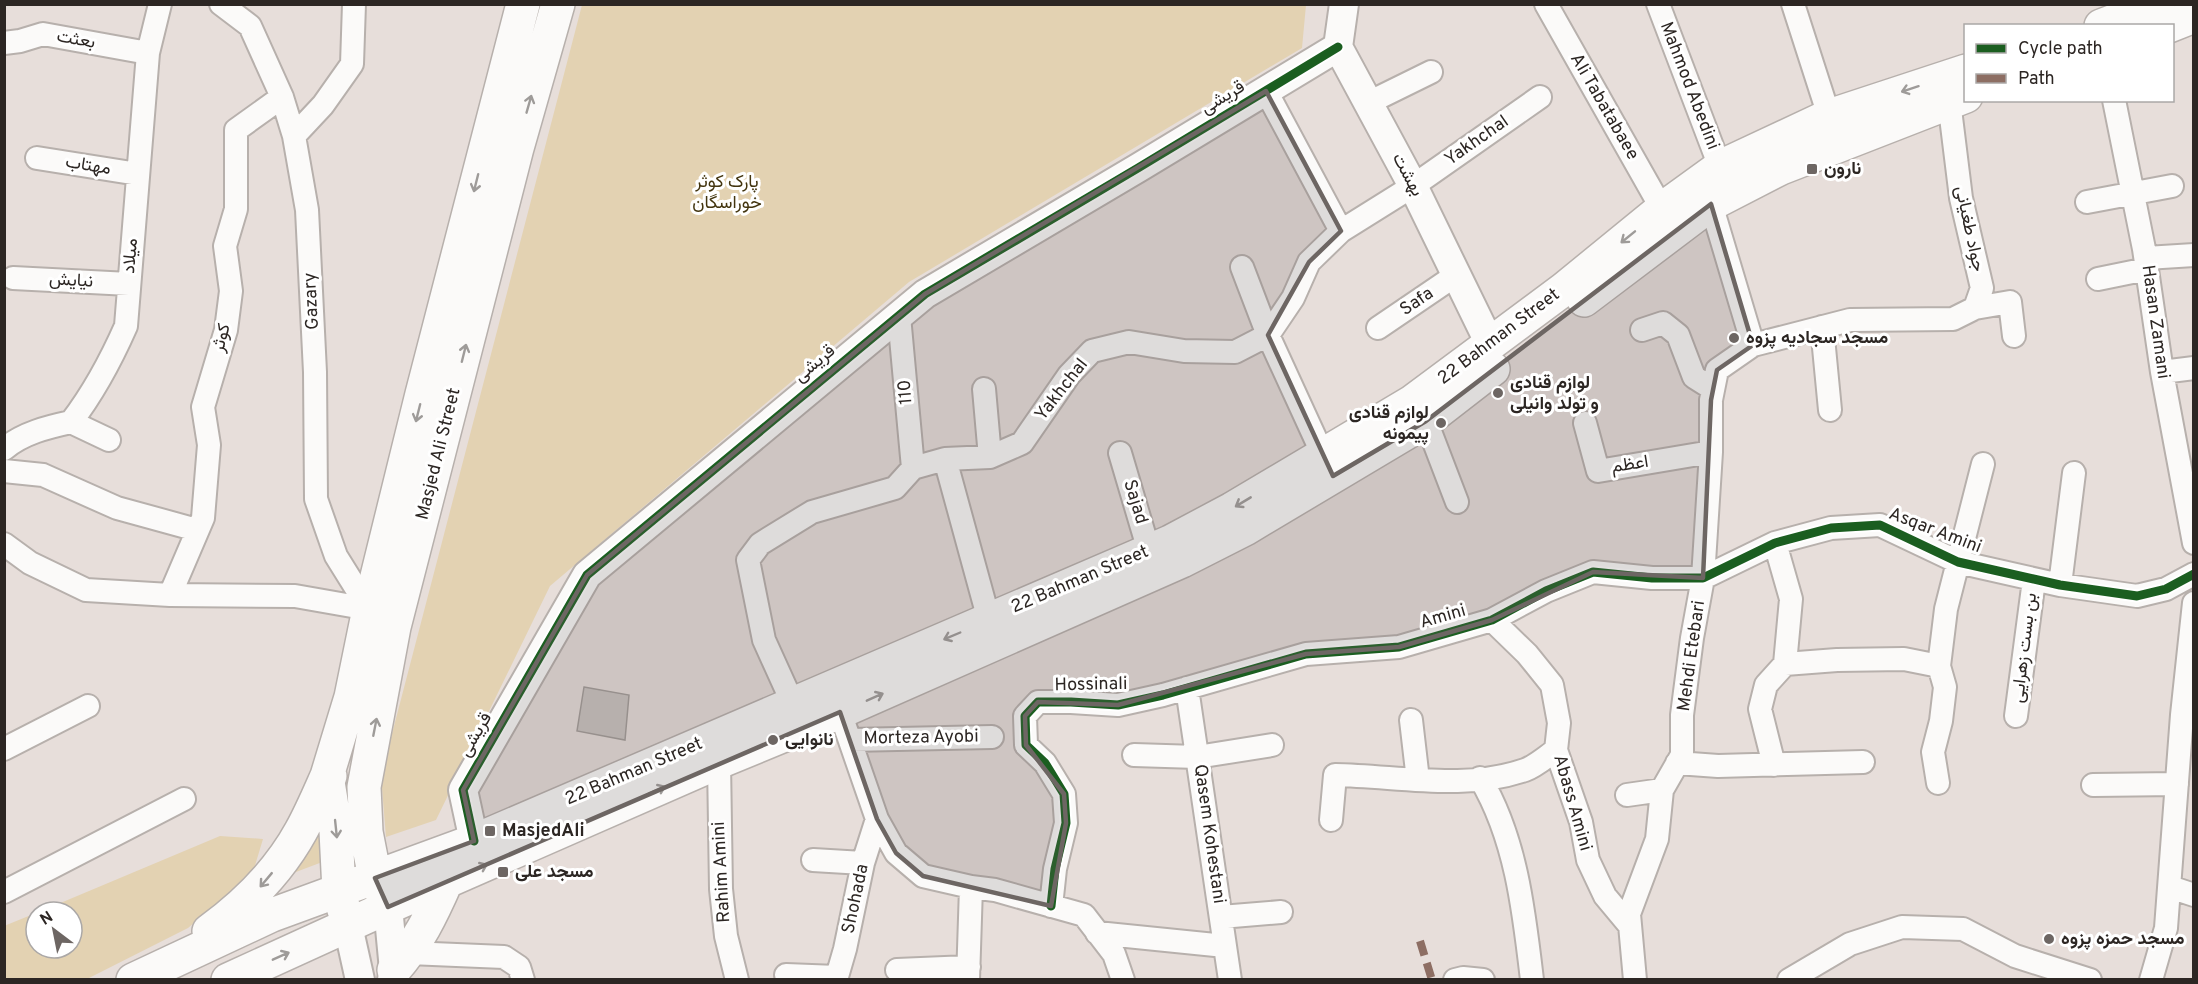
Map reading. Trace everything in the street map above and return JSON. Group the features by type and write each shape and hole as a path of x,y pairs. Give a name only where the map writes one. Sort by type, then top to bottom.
{"main road":[{"name":"Masjed Ali Street","path":"382,892 366,832 364,787 394,627 502,145 523,4"},
{"name":"Masjed Ali Street","path":"162,965 232,914 262,886 300,832 327,776 351,697 369,609 502,145 558,4"},
{"path":"2116,16 2158,4"},
{"path":"2174,24 2193,16"},
{"name":"22 Bahman Street","path":"133,980 272,915 339,891 382,892 446,882 719,762 845,726 1182,561 1245,528 1294,486 1323,455 1412,402 1720,167 1829,116 1964,71"},
{"name":"22 Bahman Street","path":"228,980 348,926 382,892 464,845 1149,551 1232,509 1294,486 1426,421 1711,204 1781,168 1957,99"},
{"path":"348,926 339,891 336,831 327,776 366,776"},
{"path":"366,832 384,843 403,849 464,845"},
{"path":"398,967 426,926 446,882"}],"street":[{"name":"میلاد","path":"71,422 87,401 110,361 126,326 148,53 160,4"},
{"name":"Gazary","path":"220,4 250,26 282,97 294,136 307,210 315,372 316,499 336,556 369,609"},
{"path":"294,136 323,105 352,64 354,4"},
{"path":"1338,47 1344,4"},
{"name":"Ali Tabatabaee","path":"1546,4 1662,209"},
{"name":"Mahmod Abedini","path":"1658,4 1720,167"},
{"path":"1793,4 1829,116"},
{"name":"بعثت","path":"4,43 43,34 148,53"},
{"name":"قریشی","path":"464,845 463,790 587,575 925,294 1338,47"},
{"name":"بهشت","path":"1338,47 1413,186 1490,344"},
{"path":"1368,103 1431,72"},
{"path":"1266,91 1341,231"},
{"name":"کوثر","path":"170,595 203,518 209,445 203,407 226,330 231,291 225,246 236,209 236,130 282,97"},
{"name":"Yakhchal","path":"793,704 764,640 748,560 760,544 812,512 896,488 913,468 945,459 990,457 1022,443 1069,375 1092,351 1129,342 1184,351 1235,352 1268,335 1293,298 1309,262 1341,231 1413,186 1540,98"},
{"name":"جواد طغیانی","path":"1957,99 1961,198 1982,288 1975,308"},
{"name":"Hasan Zamani","path":"2115,102 2146,264 2162,372 2193,543"},
{"name":"مهتاب","path":"38,158 138,174"},
{"path":"2087,202 2172,186"},
{"path":"1711,204 1753,345 1850,320 1953,319 1975,308 2010,302 2014,336"},
{"path":"2098,279 2146,264 2193,255"},
{"path":"1242,267 1268,335 1323,455"},
{"name":"Safa","path":"1378,328 1456,275"},
{"name":"نیایش","path":"13,278 129,284"},
{"name":"110","path":"899,316 913,468"},
{"path":"1642,330 1663,323 1678,335 1694,377 1713,389"},
{"path":"1822,327 1830,410"},
{"name":"Mehdi Etebari","path":"1635,980 1629,914 1657,839 1662,790 1682,754 1682,715 1703,578 1711,452 1710,400 1717,370 1753,345"},
{"path":"2162,372 2193,368"},
{"path":"984,389 990,457"},
{"path":"1426,421 1457,502"},
{"path":"4,449 12,442 45,427 71,422 109,440"},
{"name":"اعظم","path":"1585,423 1598,471 1711,452"},
{"name":"Sajad","path":"1120,453 1149,551"},
{"path":"945,459 989,620"},
{"path":"1938,783 1933,753 1941,721 1945,687 1939,666 1946,609 1983,464"},
{"path":"4,471 44,475 117,508 197,530"},
{"path":"2060,585 2074,473"},
{"name":"Asqar Amini","path":"1703,578 1775,543 1831,528 1880,525 1959,562 2060,585 2137,596 2166,589 2193,574"},
{"path":"1774,765 1760,709 1766,685 1785,664 1791,599 1775,543"},
{"path":"4,544 30,563 86,590 170,595 295,596 369,609"},
{"name":"Amini","path":"1187,688 1306,654 1399,646 1492,620 1546,591 1593,572 1652,578 1703,578"},
{"name":"بن بست زهرایی","path":"2016,716 2034,580"},
{"path":"2151,980 2166,927 2177,784 2188,716 2193,603"},
{"name":"Abass Amini","path":"1492,620 1527,654 1552,684 1559,723 1556,750 1581,822 1588,860 1605,896 1630,926"},
{"path":"1785,664 1837,660 1904,659 1939,666"},
{"name":"Qasem Kohestani","path":"1187,688 1230,980"},
{"name":"Hossinali","path":"1051,906 1055,869 1066,823 1064,794 1045,764 1026,744 1025,716 1038,702 1118,705 1187,688"},
{"path":"4,749 88,706"},
{"path":"1411,720 1418,780"},
{"path":"845,726 877,819 896,853 923,876 995,890 1084,915 1114,954 1122,980"},
{"name":"Morteza Ayobi","path":"845,726 992,737"},
{"path":"1134,755 1197,757 1272,745"},
{"path":"1331,820 1335,774 1451,782 1527,769 1556,750"},
{"name":"Rahim Amini","path":"719,762 721,889 726,936 737,980"},
{"path":"1677,763 1718,766 1863,762"},
{"path":"1480,778 1494,802 1503,825 1524,914 1532,980"},
{"path":"2093,784 2177,784"},
{"path":"1627,795 1662,790"},
{"path":"4,892 184,799"},
{"name":"Shohada","path":"836,978 845,949 862,863 877,819"},
{"path":"813,860 862,863"},
{"path":"897,970 968,973 971,887"},
{"path":"2170,887 2193,895"},
{"path":"382,892 398,967 504,957 519,967 523,980"},
{"path":"1221,917 1281,912"},
{"path":"348,926 360,980"},
{"path":"1789,980 1827,969 1850,944 1902,927 1963,928 2015,956 2090,980"},
{"path":"1097,933 1225,946"},
{"path":"786,975 836,978"},
{"path":"1455,980 1463,978 1483,980"}],"highlighted area":[{"path":"1266,91 1341,231 1309,262 1268,335 1333,476 1426,421 1711,204 1753,345 1717,370 1711,400 1703,578 1593,572 1492,620 1399,647 1306,654 1118,705 1038,702 1025,716 1026,745 1064,794 1066,823 1051,906 923,876 896,853 877,819 840,712 388,907 375,878 474,841 463,790 587,575 925,294"}],"green space":[{"name":"پارک کوثر خوراسگان","path":"582,5 1306,5 1302,48 909,282 550,586 436,820 386,837 381,776"},
{"path":"316,827 325,861 280,878"},
{"path":"220,836 263,839 253,872 188,928 87,979 5,979 4,926 24,918 24,960 84,960 84,900 68,900"}],"building":[{"path":"584,687 629,695 625,740 577,731"}],"marked path":[{"path":"1420,941 1432,980"}],"cycle path":[{"path":"474,841 463,790 587,575 925,294 1338,47"},
{"path":"1051,906 1055,869 1066,823 1064,794 1045,763 1026,745 1025,716 1038,702 1118,705 1163,695 1306,654 1399,647 1492,620 1546,591 1593,572 1652,578 1703,578 1775,543 1831,528 1880,525 1958,562 2060,585 2137,596 2166,589 2194,574"}],"place":[{"name":"نارون","path":"1812,169"},
{"name":"مسجد سجادیه پزوه","path":"1734,338"},
{"name":"لوازم قنادی و تولد وانیلی","path":"1498,393"},
{"name":"لوازم قنادی پیمونه","path":"1441,423"},
{"name":"نانوایی","path":"773,740"},
{"name":"MasjedAli","path":"490,831"},
{"name":"مسجد علی","path":"503,872"},
{"name":"مسجد حمزه پزوه","path":"2049,939"}]}
